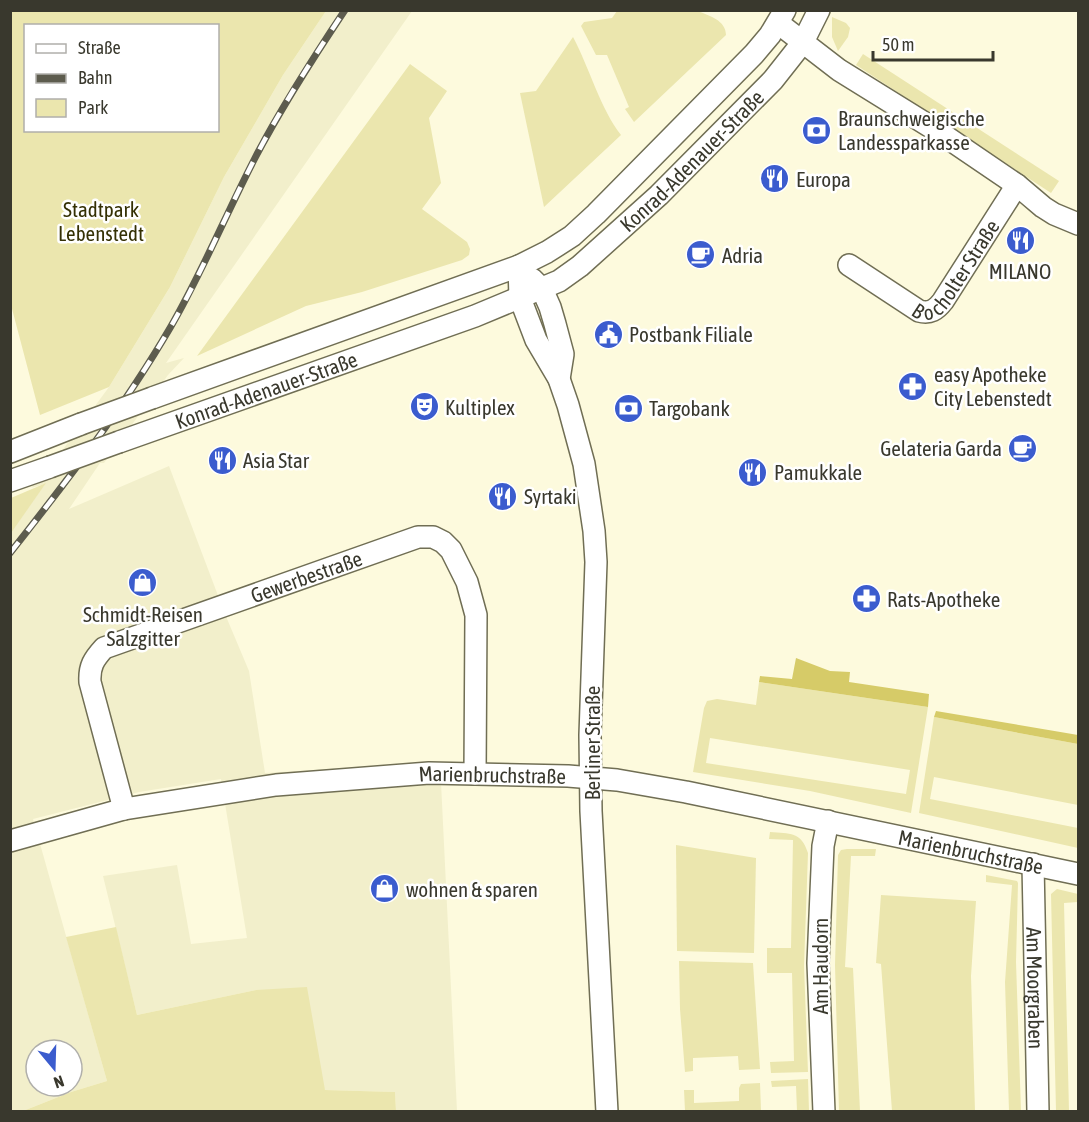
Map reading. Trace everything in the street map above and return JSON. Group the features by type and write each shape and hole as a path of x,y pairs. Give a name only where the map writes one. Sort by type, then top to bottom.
{"street":[{"name":"Konrad-Adenauer-Straße","path":"10,481 520,298 559,281 580,267 659,195 772,80 803,42 819,10"},
{"name":"Konrad-Adenauer-Straße","path":"10,452 152,398 519,266 547,252 572,236 596,214 754,54 782,17"},
{"path":"782,17 803,42 839,70 939,132 1017,185 1059,207 1076,222"},
{"name":"Bocholter Straße","path":"849,265 919,311 934,310 943,301 1017,185"},
{"path":"519,266 542,289"},
{"path":"519,266 520,298"},
{"name":"Berliner Straße","path":"542,289 550,307 563,354 560,379"},
{"name":"Berliner Straße","path":"520,298 536,340 560,379 584,464 594,531 596,562 590,735 597,959 607,1112"},
{"name":"Gewerbestraße","path":"123,809 90,682 89,669 95,657 104,648 223,604 418,537 433,537 452,550 467,582 476,615 475,774"},
{"name":"Marienbruchstraße","path":"10,841 123,809 276,785 429,773 568,776 617,780 686,792 1078,874"},
{"name":"Am Haudorn","path":"825,1112 818,963 823,846 828,821"},
{"name":"Am Moorgraben","path":"1033,864 1038,1112"}],"shaded area":[{"path":"326,11 412,11 166,363 184,358 168,375 104,463 100,463 69,509 169,466 249,671 265,773 440,762 457,1111 396,1111 395,1092 325,1090 256,990 137,1015 103,876 177,865 191,944 247,938 221,779 139,792 33,819 107,1081 84,1088 84,1038 24,1038 24,1098 56,1098 23,1111 11,1111 10,533 45,484 31,488 50,467 109,387 170,287 224,177 283,75"},
{"path":"796,658 830,671 850,672 849,682 929,694 928,707 759,682 760,676 792,679"},
{"path":"936,711 1078,735 1078,744 934,717"}],"green space":[{"name":"Stadtpark Lebenstedt","path":"10,11 326,11 283,75 224,177 170,287 109,387 40,415 11,305"},
{"path":"617,11 698,11 720,22 726,35 634,122 625,109 629,107 607,55 596,55 581,26 584,22 612,18"},
{"path":"832,17 846,23 850,28 848,37 838,51 832,37"},
{"path":"573,37 601,101 621,135 544,207 520,93 536,91"},
{"path":"863,54 1059,181 1051,193 856,65"},
{"path":"410,64 447,91 429,118 441,183 422,209 467,242 470,249 469,255 462,260 362,292 306,306 197,356"},
{"path":"46,483 11,533 11,498"},
{"path":"759,682 928,707 911,813 810,791 693,772 707,701 717,699 756,705","holes":["710,738 910,770 906,794 706,763"]},
{"path":"934,717 1078,744 1078,805 934,777 930,799 1078,828 1078,848 919,813"},
{"path":"770,832 798,837 808,853 804,966 808,1072 771,1073 770,1062 794,1061 792,973 767,973 767,948 791,948 793,840 769,839"},
{"path":"676,845 756,858 754,953 677,951"},
{"path":"876,849 875,856 851,856 845,967 853,968 860,1111 839,1111 835,965 838,855 841,850"},
{"path":"986,875 1018,883 1016,962 1021,1111 1009,1111 1005,982 1012,885 986,882"},
{"path":"1057,889 1078,894 1078,902 1064,903 1069,1111 1056,1111 1051,894"},
{"path":"881,895 976,901 971,976 975,1111 892,1111 881,964 876,963"},
{"path":"116,927 137,1015 256,990 307,987 325,1090 395,1092 396,1111 23,1111 56,1098 84,1098 84,1088 107,1081 66,937"},
{"path":"679,961 753,963 760,1069 739,1070 738,1056 693,1058 693,1071 685,1072"},
{"path":"808,1079 809,1111 797,1111 796,1086 772,1087 771,1081"},
{"path":"760,1083 761,1111 685,1111 684,1090 694,1090 694,1103 739,1101 741,1084"}],"railway":[{"path":"10,553 94,443 134,386 170,328 265,139 298,82 345,10"}],"place":[{"name":"Braunschweigische Landessparkasse","path":"817,130"},
{"name":"Europa","path":"775,179"},
{"name":"MILANO","path":"1020,240"},
{"name":"Adria","path":"701,255"},
{"name":"Postbank Filiale","path":"608,334"},
{"name":"easy Apotheke City Lebenstedt","path":"913,386"},
{"name":"Kultiplex","path":"424,407"},
{"name":"Targobank","path":"628,408"},
{"name":"Gelateria Garda","path":"1023,448"},
{"name":"Asia Star","path":"222,460"},
{"name":"Pamukkale","path":"753,472"},
{"name":"Syrtaki","path":"503,496"},
{"name":"Schmidt-Reisen Salzgitter","path":"143,583"},
{"name":"Rats-Apotheke","path":"866,599"},
{"name":"wohnen & sparen","path":"385,889"}]}
